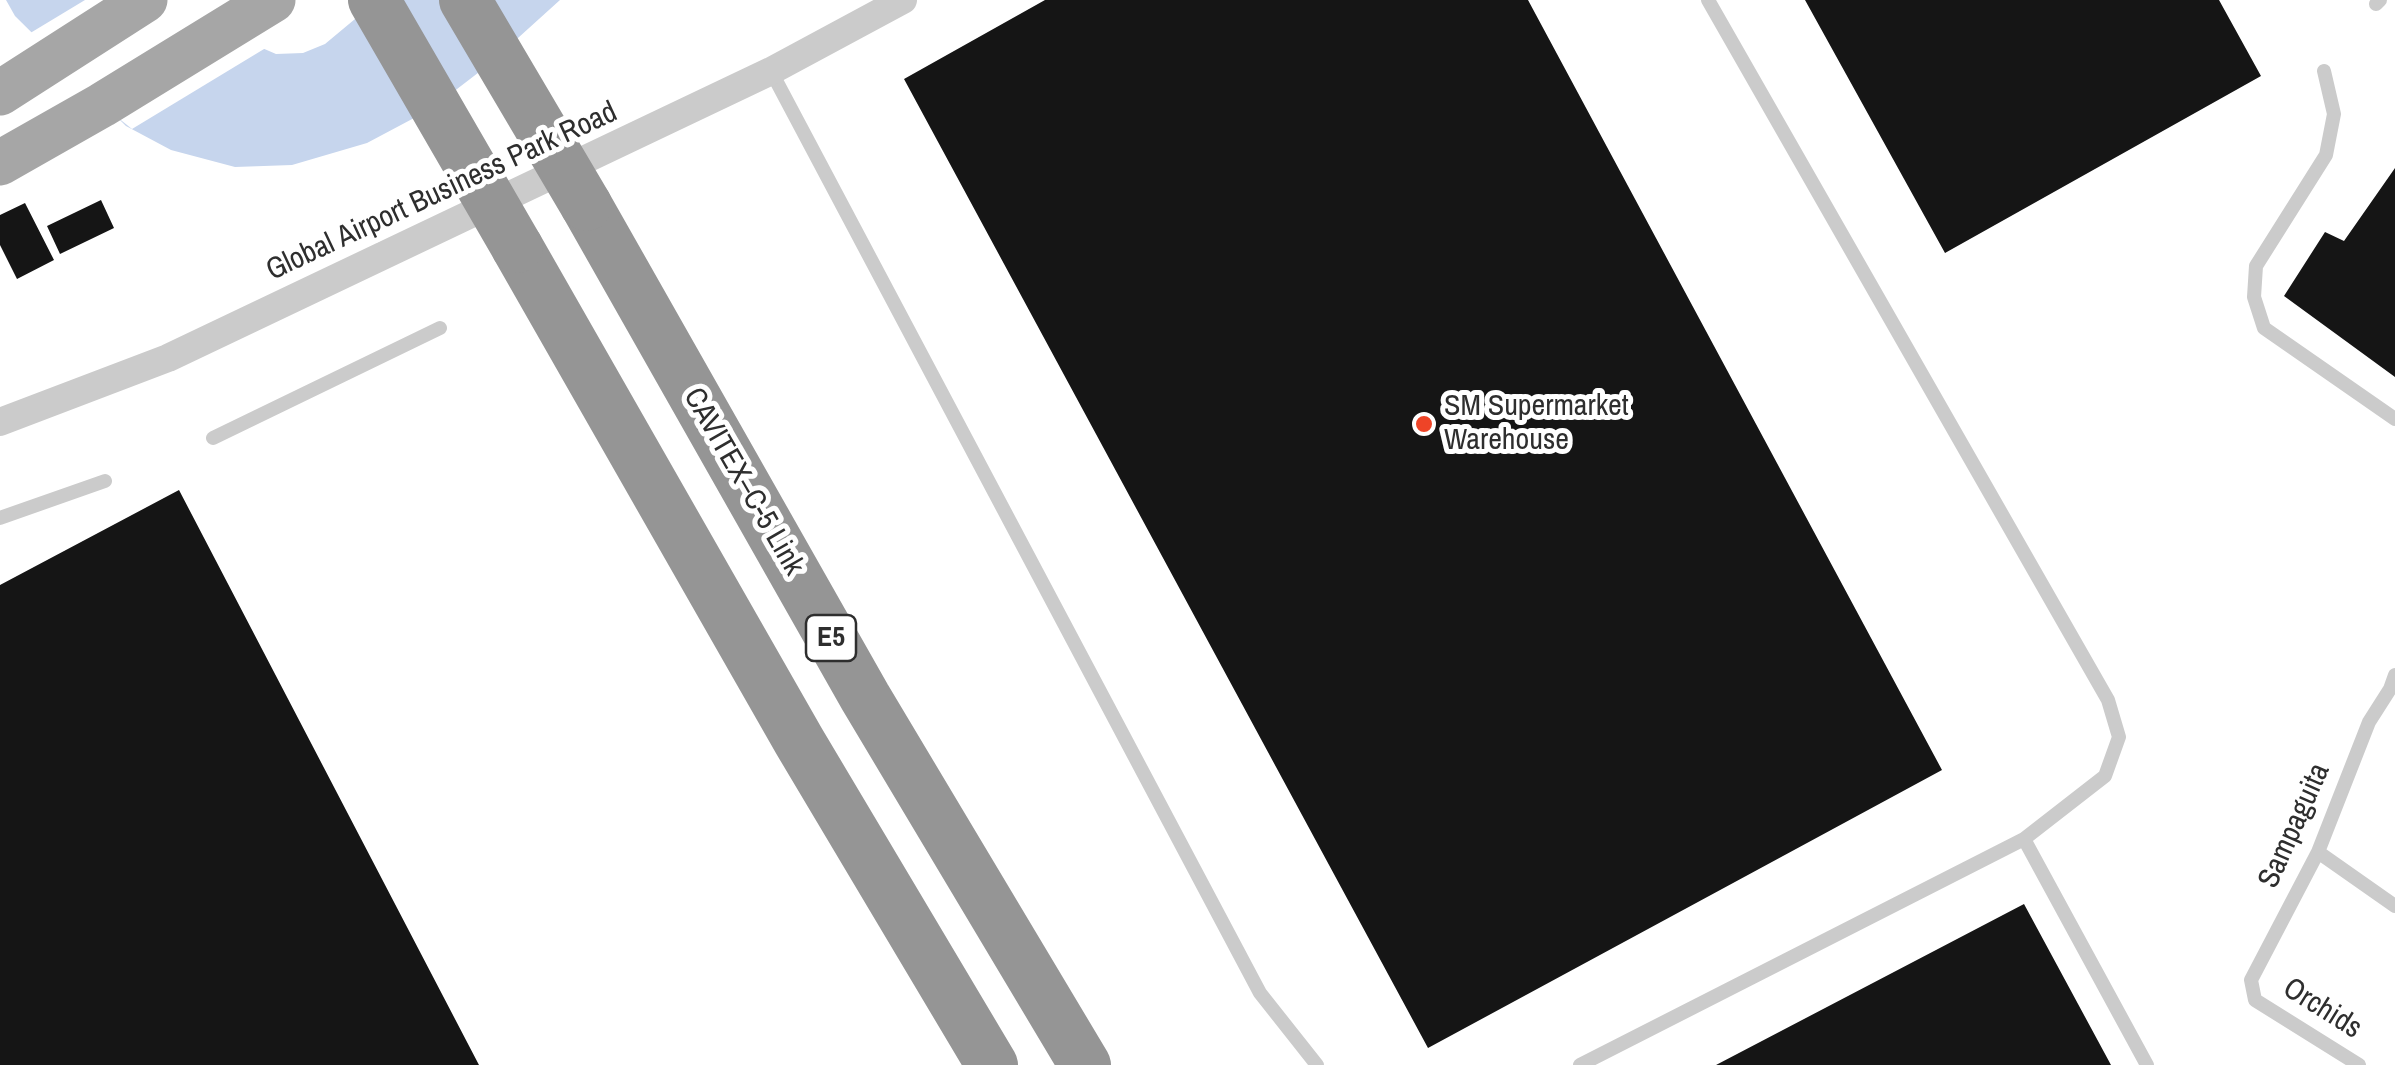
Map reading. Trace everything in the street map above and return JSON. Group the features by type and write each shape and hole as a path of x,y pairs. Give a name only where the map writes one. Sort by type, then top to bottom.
{"highway":[{"path":"374,0 799,741 992,1065"},
{"name":"CAVITEX–C-5 Link","path":"466,0 864,697 1085,1065"}],"main road":[{"path":"0,93 145,0"},
{"path":"0,163 256,11"}],"street":[{"name":"Global Airport Business Park Road","path":"0,422 168,358 770,71 903,0"}],"lane":[{"path":"1580,1065 2024,839 2105,776 2120,737 2108,700 1708,0"},
{"path":"770,71 1260,993 1317,1065"},
{"path":"2324,71 2334,114 2326,155 2256,266 2254,297 2264,328 2395,419"},
{"path":"212,438 440,328"},
{"path":"0,518 105,481"},
{"name":"Sampaguita","path":"2255,1000 2251,980 2318,852 2369,722 2393,686"},
{"path":"2024,839 2147,1065"},
{"path":"2318,852 2395,906"},
{"name":"Orchids","path":"2255,1000 2358,1065"}],"water":[{"path":"6,0 175,0 216,28 276,54 303,53 325,44 384,0 560,0 487,66 431,109 367,143 292,165 235,167 171,150 126,126 15,16"}],"pier":[{"path":"85,0 184,0 219,24 269,46 132,129 77,85 27,35"}],"building":[{"name":"SM Supermarket Warehouse","path":"1045,0 1528,0 1942,770 1428,1048 904,79"},
{"path":"1805,0 2219,0 2261,76 1945,253"},
{"path":"2395,168 2395,377 2284,296 2325,232 2344,241"},
{"path":"101,200 114,228 60,254 47,226"},
{"path":"25,203 54,260 17,279 0,245 0,215"},
{"path":"179,490 479,1065 0,1065 0,585"},
{"path":"2024,904 2111,1065 1716,1065"}],"place":[{"name":"SM Supermarket Warehouse","path":"1424,424"}]}
